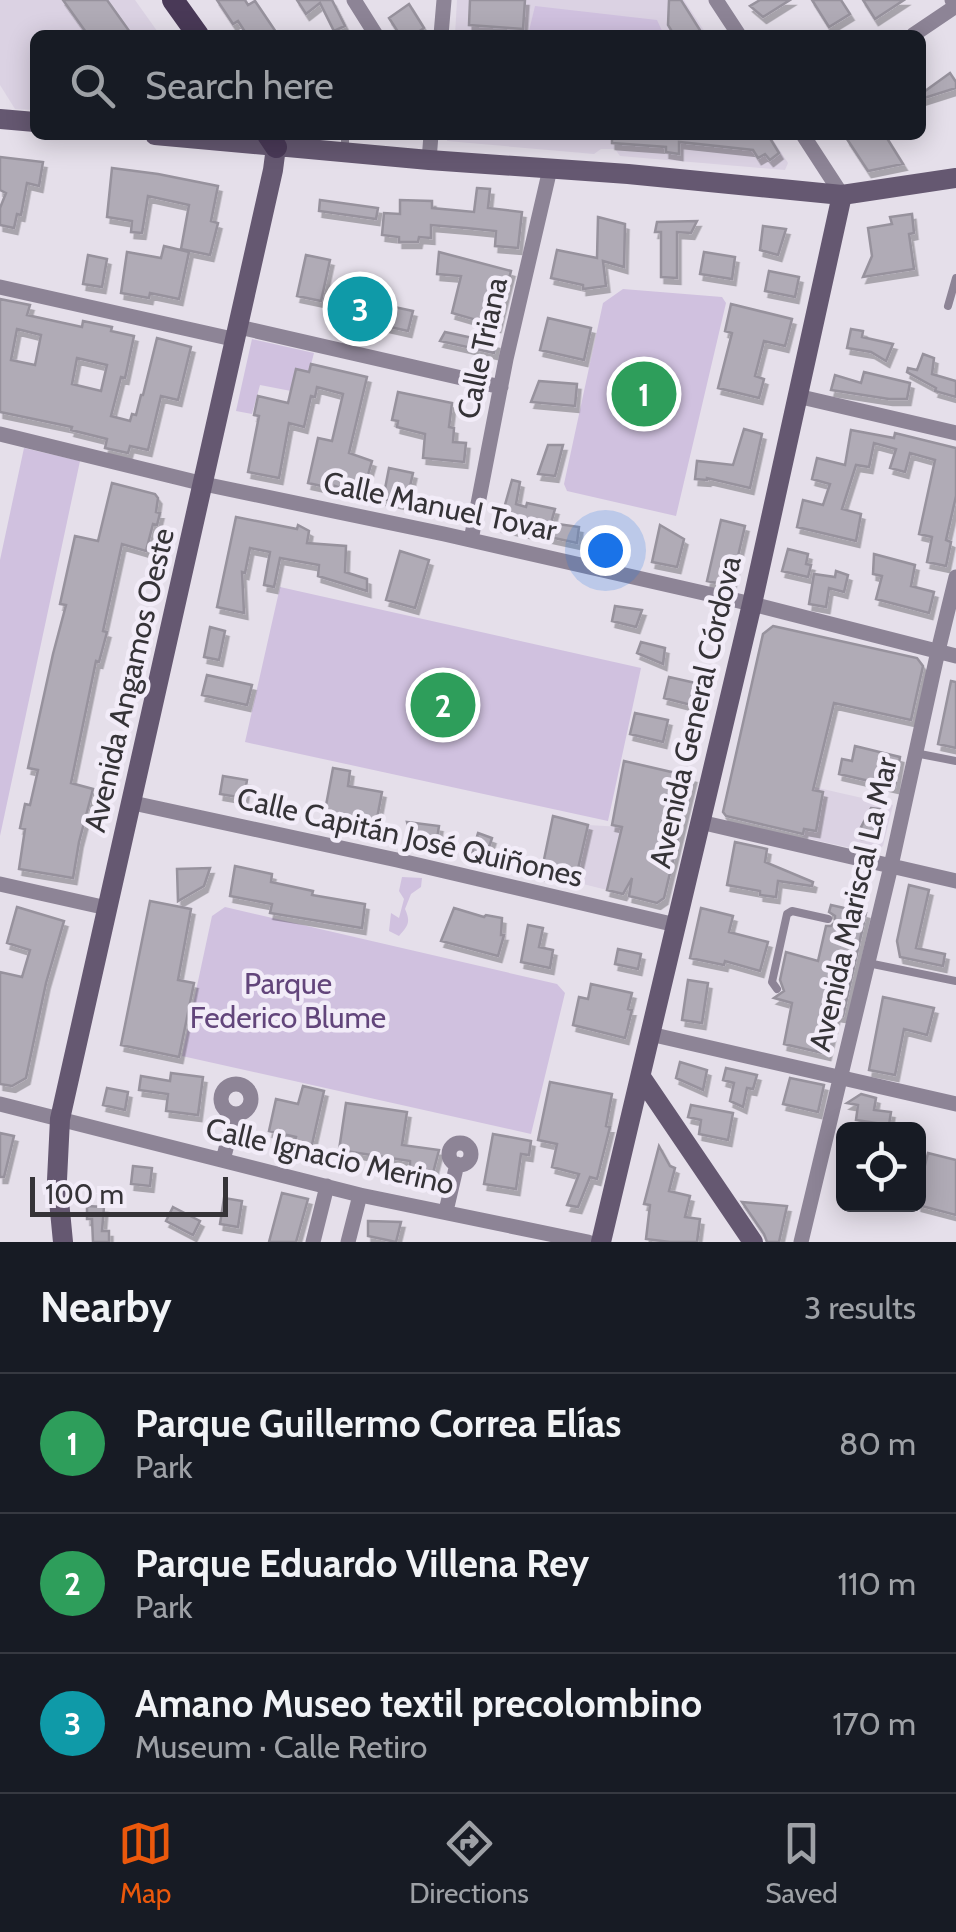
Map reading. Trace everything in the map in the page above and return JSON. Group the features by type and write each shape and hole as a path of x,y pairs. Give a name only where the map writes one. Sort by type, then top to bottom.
{"main road":[{"path":"173,0 194,30"}],"street":[{"path":"354,0 373,30"},
{"path":"441,30 444,0"},
{"path":"716,0 736,30"},
{"path":"920,30 956,6 952,0"},
{"path":"1,121 30,122"},
{"path":"429,160 431,140"},
{"path":"806,140 842,195"},
{"path":"272,141 345,143 429,160 842,195 956,178"},
{"name":"Avenida Angamos Oeste","path":"63,1242 57,1180 60,1119 238,333 272,141"},
{"name":"Calle Triana","path":"471,540 550,169"},
{"name":"Avenida General Córdova","path":"602,1242 752,604 842,195"},
{"path":"0,287 501,387"},
{"path":"798,396 956,433"},
{"name":"Calle Manuel Tovar","path":"0,434 204,484 752,604 956,656"},
{"name":"Avenida Mariscal La Mar","path":"801,1242 841,1078 851,1011 868,963 871,928 891,866 956,577"},
{"name":"Calle Capitán José Quiñones","path":"132,803 676,925"},
{"path":"700,822 956,881"},
{"path":"0,884 107,908"},
{"path":"650,1034 956,1104"},
{"path":"641,1076 753,1242"},
{"name":"Calle Ignacio Merino","path":"0,1104 360,1195 588,1242"},
{"path":"223,1160 235,1114"},
{"path":"446,1211 457,1164"},
{"path":"313,1242 327,1186"},
{"path":"348,1242 360,1195"}],"lane":[{"path":"948,306 956,278"},
{"path":"916,753 956,761"},
{"path":"777,989 772,982 786,914 792,910 828,919"},
{"path":"868,963 956,981"}],"shaded area":[{"path":"0,0 135,0 156,30 30,30 30,110 15,109 0,85"},
{"path":"457,0 684,0 704,30 455,30"},
{"path":"773,140 788,163 785,170 620,156 615,149 601,149 594,154 447,141"},
{"path":"814,787 893,805 883,846 873,853 802,837"},
{"path":"588,825 622,827 607,890 575,882"}],"green space":[{"path":"535,6 657,20 662,30 529,30"},
{"path":"623,289 722,297 726,303 676,516 567,491 564,484 603,303"},
{"path":"252,339 314,353 309,372 296,369 291,391 260,385 252,414 236,411"},
{"path":"24,448 80,461 0,836 0,560"},
{"path":"280,587 641,668 608,821 245,742"},
{"path":"402,877 422,878 421,887 411,894 405,909 408,924 399,936 389,931 391,913 399,918 404,899 399,891"},
{"name":"Parque Federico Blume","path":"225,907 557,984 565,993 531,1134 182,1056 212,916"}],"building":[{"path":"63,0 107,0 128,30 84,30"},
{"path":"217,0 245,0 248,5 255,1 275,30 244,30 238,21 233,24"},
{"path":"297,0 332,0 345,26 334,30 320,3 306,14"},
{"path":"470,0 525,0 523,29 469,25"},
{"path":"669,0 681,0 700,30 671,30"},
{"path":"760,0 790,0 763,17 750,6"},
{"path":"812,0 841,0 850,14 829,27"},
{"path":"863,0 904,0 875,19"},
{"path":"409,4 424,28 397,30 389,18"},
{"path":"950,73 956,82 956,88 926,97 926,90"},
{"path":"771,140 779,153 770,160 765,154 758,158 753,150 679,142 679,154 666,152 666,147 612,143"},
{"path":"848,140 888,140 903,164 868,171"},
{"path":"0,157 43,162 39,186 27,183 21,215 17,214 14,228 0,225 0,208 6,193 0,190"},
{"path":"112,168 218,186 211,221 218,223 210,255 181,249 189,205 148,196 142,233 131,232 132,221 107,217"},
{"path":"477,188 490,189 488,208 522,212 518,248 495,246 496,231 466,228 431,225 431,238 419,237 418,242 399,242 399,237 382,235 384,213 400,214 400,200 432,201 432,208 474,212"},
{"path":"320,200 378,208 376,219 319,211"},
{"path":"912,214 914,233 909,234 914,269 863,277 872,256 868,228 892,224 890,217"},
{"path":"598,217 625,224 624,267 603,261 606,286 583,289 583,285 551,278 557,250 597,258"},
{"path":"697,221 691,233 677,232 677,278 661,277 661,232 655,232 657,222"},
{"path":"763,226 786,229 778,255 760,250"},
{"path":"164,246 189,252 179,299 121,293 127,252 161,258"},
{"path":"439,252 511,271 497,326 452,313 461,276 437,274"},
{"path":"704,252 735,257 732,279 700,274"},
{"path":"88,255 107,259 102,287 83,284"},
{"path":"306,255 330,260 321,301 297,296"},
{"path":"769,271 799,277 795,297 765,291"},
{"path":"347,292 413,311 408,331 341,316"},
{"path":"0,299 30,305 27,315 82,327 83,321 134,336 111,416 130,421 143,395 157,338 191,347 178,400 161,396 148,450 130,446 128,453 105,448 107,439 71,430 72,427 0,412","holes":["17,329 41,335 35,365 11,360","77,358 107,365 101,391 72,384"]},
{"path":"731,304 792,319 785,346 764,341 755,376 764,379 759,398 718,388 732,333 725,331"},
{"path":"548,318 591,328 584,360 540,350"},
{"path":"851,329 863,331 862,337 893,344 886,361 871,352 847,348"},
{"path":"445,332 496,343 494,353 440,341"},
{"path":"923,354 934,358 932,374 956,381 956,397 935,391 936,388 907,372 908,368 917,370"},
{"path":"311,364 367,377 349,453 372,461 362,495 308,483 318,438 332,441 343,394 317,387 304,427 289,423 279,478 248,472 259,416 254,415 258,396 288,403 296,369 309,372"},
{"path":"864,372 910,383 907,399 831,390 835,375 861,383"},
{"path":"539,381 577,384 575,406 531,402"},
{"path":"398,392 452,403 449,427 454,428 453,442 466,443 464,462 423,458 425,434 397,427 398,421 392,420"},
{"path":"744,429 762,434 750,488 695,479 697,461 733,465"},
{"path":"851,430 894,438 895,433 956,448 956,496 946,540 951,542 946,566 927,562 932,537 919,534 935,460 910,453 905,472 890,468 896,449 874,443 869,467 856,465 842,509 861,514 856,541 797,527 803,500 823,505 830,484 812,479 817,458 845,465"},
{"path":"548,445 563,445 555,476 538,474"},
{"path":"389,468 413,473 406,504 383,499"},
{"path":"512,480 520,482 516,504 555,509 551,523 579,527 577,543 499,526"},
{"path":"112,483 155,494 156,512 160,513 146,551 122,544 103,631 107,632 99,662 96,661 71,783 93,789 73,878 19,869 25,829 20,828 38,770 28,768 66,605 60,604 75,536 98,541"},
{"path":"236,517 297,529 298,525 309,531 307,543 346,546 345,572 367,579 367,591 318,576 319,565 280,558 274,587 264,585 270,552 250,548 245,573 242,572 244,613 217,607"},
{"path":"721,520 745,526 731,586 707,581"},
{"path":"660,525 684,539 677,567 652,562"},
{"path":"788,549 808,554 808,577 782,571"},
{"path":"400,551 429,560 415,608 386,600"},
{"path":"874,554 915,565 911,586 934,592 929,613 876,599 882,576 873,574"},
{"path":"836,571 848,575 844,592 829,588 826,607 809,604 814,574 835,577"},
{"path":"615,606 642,610 636,627 612,621"},
{"path":"773,626 917,658 923,666 911,720 834,703 813,790 823,792 816,831 804,829 803,834 726,816 723,812 763,634"},
{"path":"210,627 225,631 219,660 204,657"},
{"path":"641,642 665,648 663,664 637,653"},
{"path":"207,675 252,685 247,705 202,695"},
{"path":"669,677 700,684 695,706 664,698"},
{"path":"951,681 956,682 956,748 938,744"},
{"path":"635,713 668,720 663,742 630,734"},
{"path":"855,746 900,757 895,787 839,774 842,759 852,761"},
{"path":"624,761 693,777 664,898 657,903 629,896 632,878 623,894 607,890 622,827 612,825"},
{"path":"333,768 350,771 348,786 382,792 375,829 324,816"},
{"path":"223,776 247,780 244,798 220,794"},
{"path":"871,808 880,809 877,835 858,833"},
{"path":"553,816 588,825 575,882 541,874"},
{"path":"407,822 439,826 436,845 412,842"},
{"path":"478,833 492,838 485,860 471,857"},
{"path":"735,842 767,849 765,862 813,882 812,886 778,881 776,897 727,885"},
{"path":"235,866 272,874 271,882 313,891 312,895 365,904 362,928 270,913 272,904 230,896"},
{"path":"210,868 204,886 178,901 177,869"},
{"path":"909,885 929,890 916,948 945,954 943,966 900,957 897,941"},
{"path":"150,901 191,909 178,980 194,983 179,1057 121,1045"},
{"path":"831,905 866,913 843,1016 836,1015 827,1054 784,1044 792,1003 774,998 784,991 780,980 786,952 818,961 826,926 835,922 835,916 829,912"},
{"path":"17,907 64,921 26,1078 12,1086 0,1084 0,972 22,977 30,950 7,943"},
{"path":"454,908 502,918 504,935 498,956 441,941"},
{"path":"701,908 733,916 729,932 768,942 760,971 725,961 724,965 690,958"},
{"path":"528,925 543,928 539,947 553,950 550,968 521,962"},
{"path":"618,949 641,954 638,969 615,964"},
{"path":"688,980 708,983 702,1023 682,1020"},
{"path":"591,984 632,993 625,1038 573,1025 579,997 588,999"},
{"path":"883,997 934,1008 927,1035 904,1029 895,1075 869,1070"},
{"path":"680,1062 707,1070 703,1090 676,1078"},
{"path":"726,1068 757,1075 753,1089 747,1088 743,1107 730,1101 734,1083 723,1080"},
{"path":"171,1073 203,1077 198,1115 166,1111 168,1094 139,1090 141,1076 170,1081"},
{"path":"790,1078 824,1085 818,1112 783,1104"},
{"path":"550,1082 612,1094 606,1126 610,1127 597,1179 590,1177 578,1207 567,1205 579,1174 552,1167 557,1144 538,1140"},
{"path":"303,1086 324,1091 311,1149 294,1145 296,1137 269,1131 276,1099 298,1104"},
{"path":"107,1088 128,1092 125,1110 103,1105"},
{"path":"861,1094 876,1098 874,1110 891,1112 889,1122 856,1120 858,1105 847,1103"},
{"path":"346,1103 407,1112 402,1145 439,1150 433,1173 410,1166 410,1161 339,1150"},
{"path":"691,1105 733,1113 728,1140 699,1134 701,1120 688,1117"},
{"path":"0,1133 14,1136 4,1177 0,1177"},
{"path":"493,1134 531,1141 529,1155 521,1154 516,1189 484,1184"},
{"path":"659,1146 675,1168 669,1191 690,1196 685,1217 700,1219 697,1242 646,1239 650,1205 644,1204"},
{"path":"928,1153 956,1160 956,1215 926,1207"},
{"path":"133,1166 152,1168 150,1186 131,1184"},
{"path":"282,1193 308,1199 296,1242 269,1242"},
{"path":"224,1198 242,1201 238,1227 220,1224"},
{"path":"742,1202 787,1206 779,1242 767,1242"},
{"path":"87,1206 104,1207 102,1231 109,1231 109,1242 93,1242"},
{"path":"173,1207 200,1221 193,1235 166,1221"},
{"path":"368,1221 401,1222 396,1242 368,1236"}],"place":[{"name":"Amano Museo textil precolombino","path":"360,309"},
{"name":"Parque Guillermo Correa Elías","path":"644,394"},
{"name":"Parque Eduardo Villena Rey","path":"443,705"}]}
